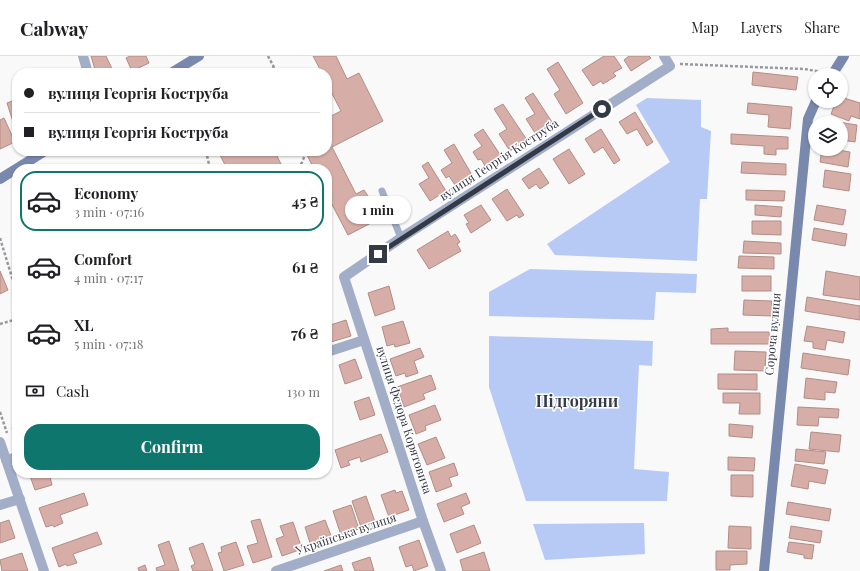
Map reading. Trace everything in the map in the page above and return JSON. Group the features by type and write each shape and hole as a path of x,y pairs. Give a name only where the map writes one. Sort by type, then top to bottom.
{"main road":[{"path":"179,68 199,56"},
{"path":"833,68 844,56"},
{"name":"Сороча вулиця","path":"764,571 808,118 813,108"},
{"path":"24,164 37,156"},
{"path":"0,179 12,172"}],"street":[{"path":"83,56 87,68"},
{"path":"664,56 670,66"},
{"name":"вулиця Георгія Коструба","path":"344,277 401,238 670,66"},
{"name":"вулиця Федора Корятовича","path":"344,277 424,521 442,571"},
{"path":"332,350 364,340"},
{"path":"0,442 12,477"},
{"path":"6,460 12,458"},
{"path":"12,478 44,571"},
{"path":"0,505 20,499"},
{"name":"Українська вулиця","path":"276,571 424,521"}],"lane":[{"path":"382,191 401,238"}],"path":[{"path":"268,56 274,67"},
{"path":"670,66 683,64 808,70"},
{"path":"0,238 12,278"},
{"path":"0,324 12,320"}],"shaded area":[{"path":"647,98 701,100 701,127 711,131 707,199 700,199 697,261 555,255 547,244 670,162 636,105"},
{"path":"530,269 697,274 696,293 656,292 654,320 489,316 489,292"},
{"path":"489,336 653,341 652,366 639,365 634,469 669,472 667,501 526,501 489,387"},
{"path":"644,523 645,554 545,560 533,524"}],"building":[{"path":"91,56 106,56 112,68 95,68"},
{"path":"130,56 146,56 149,63 138,68 131,68 126,58"},
{"path":"313,56 336,56 347,79 359,73 383,121 332,147 332,116 341,111 332,94 332,68 319,68"},
{"path":"604,56 614,56 622,68 613,73 616,76 603,84 601,81 593,86 582,70"},
{"path":"629,56 649,56 651,58 631,71 624,60"},
{"path":"558,62 583,103 566,114 554,94 560,90 547,69"},
{"path":"753,72 798,77 796,90 752,85"},
{"path":"533,93 552,122 535,133 526,119 535,114 525,98"},
{"path":"848,99 860,103 860,119 851,116 849,121 848,116 836,116 831,114 833,108 848,108"},
{"path":"12,101 12,118 7,103"},
{"path":"748,103 792,107 790,129 768,127 769,115 747,113"},
{"path":"503,104 527,140 510,151 499,134 507,129 494,109"},
{"path":"635,112 653,142 647,146 637,129 627,134 619,122"},
{"path":"4,118 12,135 12,143 0,149 0,120"},
{"path":"848,124 857,125 855,142 848,141"},
{"path":"483,129 501,156 485,166 481,159 478,160 473,152 482,146 474,135"},
{"path":"601,129 620,160 614,164 603,147 594,153 585,139"},
{"path":"731,134 788,137 788,149 776,149 776,155 764,154 764,146 731,144"},
{"path":"454,144 472,175 455,185 449,176 446,178 441,170 452,163 444,150"},
{"path":"332,147 356,194 364,190 368,196 359,200 371,223 348,235 332,205 332,164 312,164 308,156 332,156"},
{"path":"569,149 585,174 569,184 553,159"},
{"path":"848,152 850,152 848,167 820,162 821,156 848,156"},
{"path":"220,156 277,156 281,164 224,164"},
{"path":"428,162 446,191 430,201 419,184 429,178 422,166"},
{"path":"742,162 786,164 786,175 741,173"},
{"path":"539,168 549,183 540,189 536,184 529,189 522,179"},
{"path":"825,170 851,174 849,191 823,187"},
{"path":"507,189 524,215 519,218 517,215 507,221 492,199"},
{"path":"746,190 785,191 784,201 746,200"},
{"path":"481,205 491,220 471,233 466,224 469,223 464,215"},
{"path":"755,205 782,207 781,217 755,215"},
{"path":"817,205 846,210 843,225 814,220"},
{"path":"752,221 781,221 781,235 752,234"},
{"path":"814,228 847,234 845,246 812,240"},
{"path":"448,231 451,237 455,234 460,242 457,244 461,251 429,269 417,250"},
{"path":"744,241 781,243 781,254 743,253"},
{"path":"739,256 774,257 774,269 738,268"},
{"path":"0,271 8,290 0,294"},
{"path":"826,271 860,277 860,300 823,295"},
{"path":"742,276 771,276 771,291 742,291"},
{"path":"389,286 395,309 375,316 368,293"},
{"path":"807,297 860,306 860,320 805,311"},
{"path":"744,300 772,301 772,316 743,315"},
{"path":"346,320 351,336 332,342 332,324"},
{"path":"403,321 410,343 395,347 394,344 387,346 382,327"},
{"path":"807,326 845,332 843,343 827,340 825,350 813,348 813,342 804,341"},
{"path":"728,328 728,332 769,332 770,344 711,344 711,329"},
{"path":"420,348 424,357 414,361 418,373 406,377 405,373 396,376 390,359"},
{"path":"735,351 766,352 765,371 734,370"},
{"path":"803,353 850,360 848,375 801,368"},
{"path":"355,359 362,378 345,384 339,365"},
{"path":"718,374 757,374 757,390 718,389"},
{"path":"431,375 436,389 423,394 425,399 404,407 397,387"},
{"path":"806,378 837,382 835,393 825,392 825,400 804,398"},
{"path":"723,393 760,393 760,414 739,414 740,403 723,403"},
{"path":"369,397 375,415 360,420 354,402"},
{"path":"435,405 441,420 425,426 426,430 416,434 409,415"},
{"path":"798,407 839,409 838,418 819,417 818,426 797,425"},
{"path":"729,424 753,426 752,438 729,436"},
{"path":"811,432 841,435 839,452 809,449"},
{"path":"381,434 388,452 361,462 360,457 348,461 350,465 341,468 335,450"},
{"path":"436,437 445,458 427,465 418,444"},
{"path":"796,449 826,452 824,464 795,461"},
{"path":"728,457 755,458 754,471 728,470"},
{"path":"454,463 458,475 449,478 452,486 436,492 429,472"},
{"path":"795,464 828,470 825,484 809,481 808,489 791,486"},
{"path":"731,475 753,475 753,497 731,496"},
{"path":"31,478 50,478 52,485 35,490"},
{"path":"395,490 396,493 402,491 409,510 389,517 381,495"},
{"path":"84,493 88,505 60,515 63,523 54,527 53,525 46,527 39,508"},
{"path":"466,493 470,503 461,507 464,514 444,522 437,504"},
{"path":"366,496 375,522 361,527 352,501"},
{"path":"788,502 831,509 829,521 786,514"},
{"path":"351,505 359,529 341,535 333,511"},
{"path":"260,519 272,557 253,563 247,546 258,543 251,521"},
{"path":"9,520 15,538 0,543 0,523"},
{"path":"325,520 332,538 311,546 305,527"},
{"path":"293,522 302,549 282,556 276,539 284,536 280,526"},
{"path":"474,525 481,543 457,553 450,534"},
{"path":"729,526 751,527 751,549 728,548"},
{"path":"791,526 822,531 820,543 789,538"},
{"path":"97,532 102,544 73,554 77,563 67,566 66,564 59,567 52,548"},
{"path":"419,540 428,566 414,571 412,565 406,567 399,547"},
{"path":"169,541 179,571 157,571 156,568 165,565 158,545"},
{"path":"236,542 244,565 224,571 218,553 222,552 221,547"},
{"path":"789,542 814,545 812,559 804,558 804,555 787,552"},
{"path":"203,543 213,571 193,571 191,566 195,564 189,548"},
{"path":"716,551 747,551 747,564 730,565 730,570 716,570"},
{"path":"484,552 490,571 463,571 460,560"},
{"path":"22,553 28,571 2,571 0,560"},
{"path":"370,557 374,571 355,571 352,563"},
{"path":"145,565 147,571 139,571 138,568"},
{"path":"341,565 343,571 324,571"}],"district":[{"name":"Підгоряни","path":"577,401"}],"route":[{"path":"378,254 602,109"}]}
